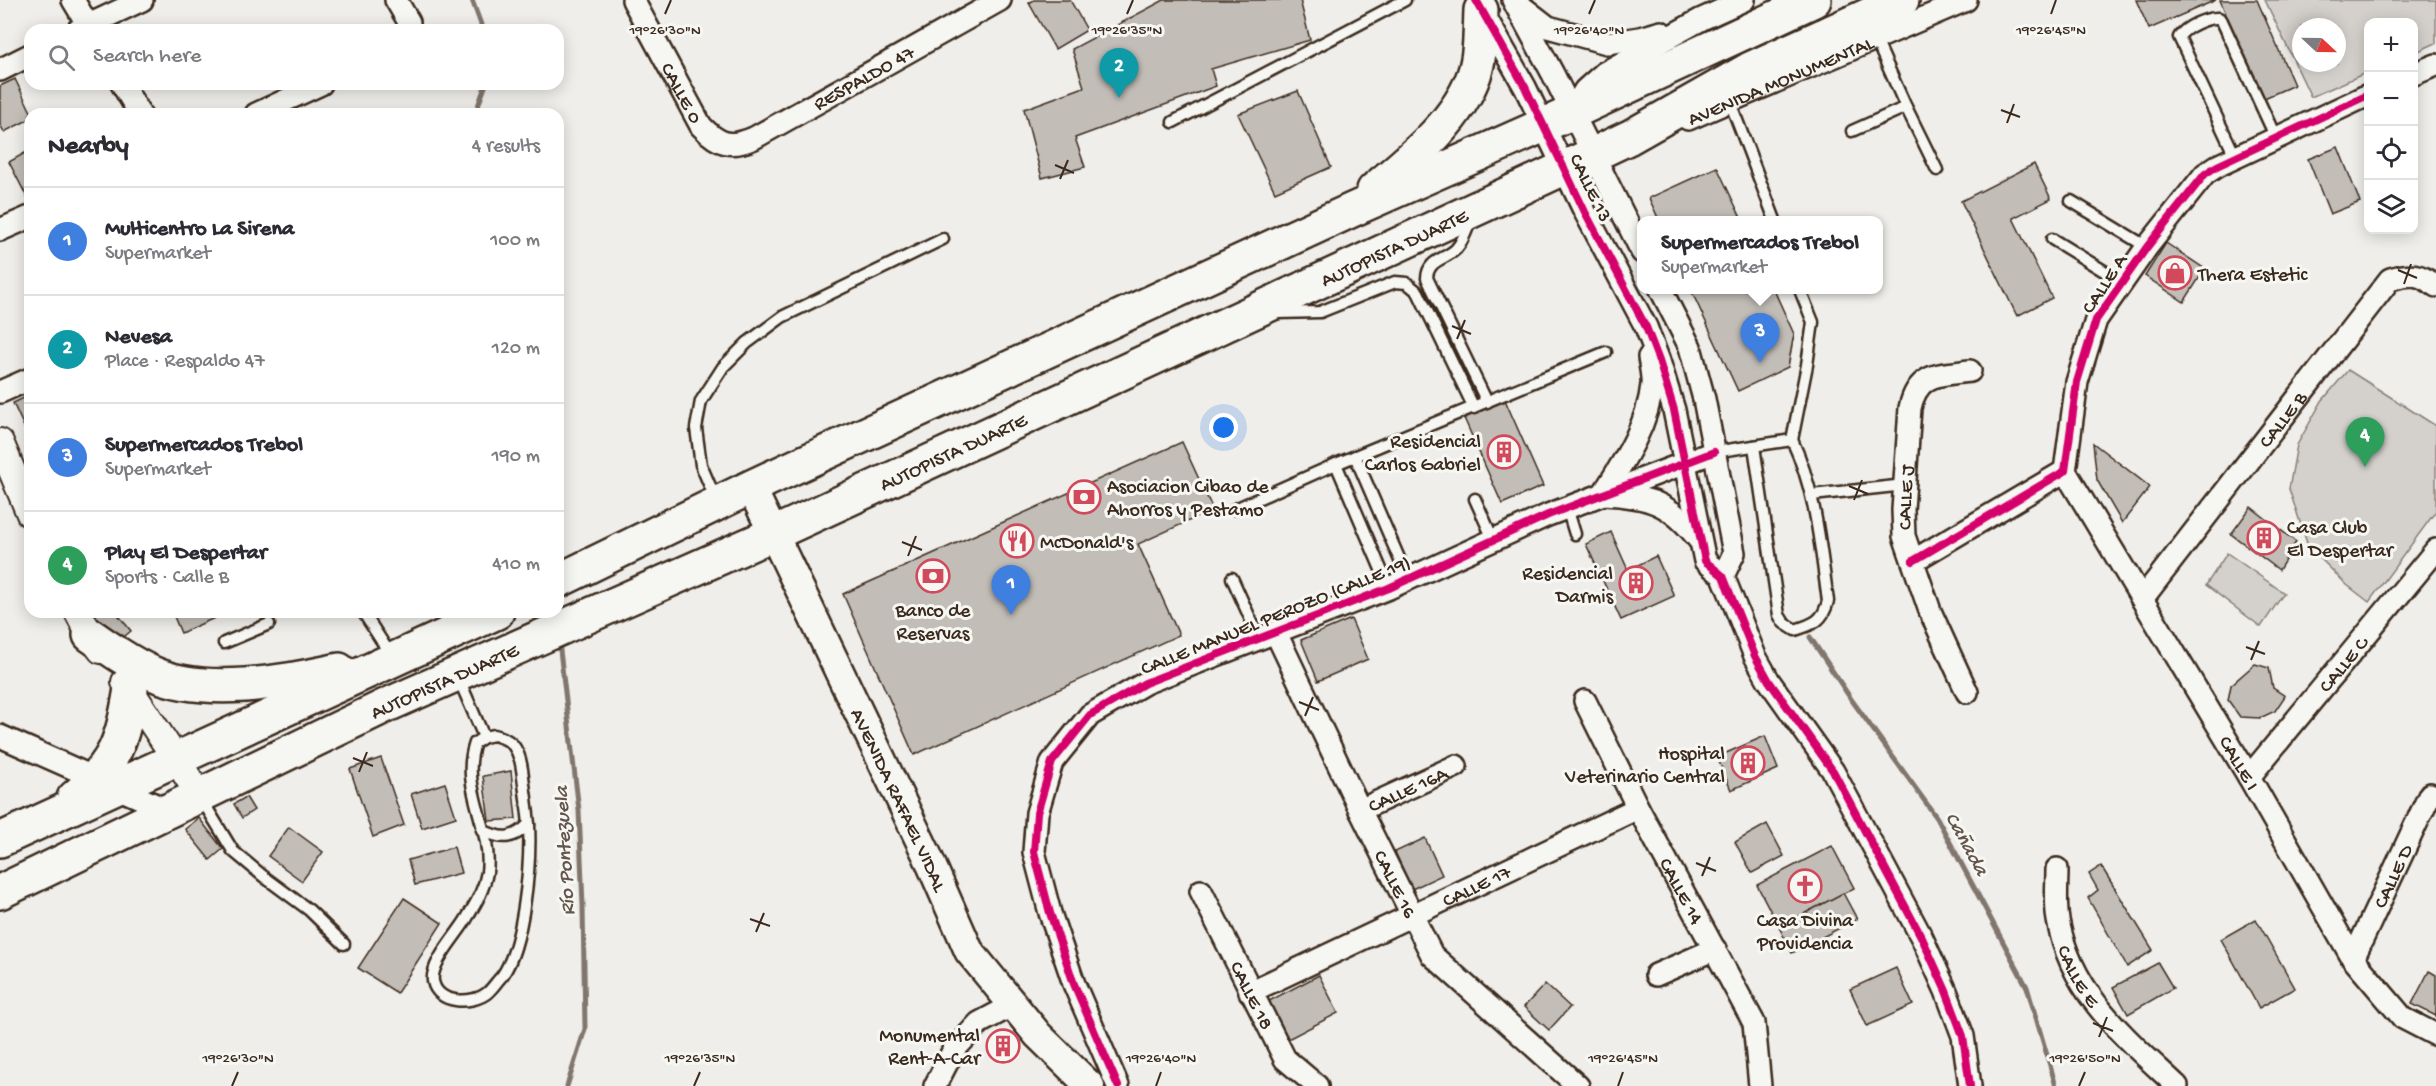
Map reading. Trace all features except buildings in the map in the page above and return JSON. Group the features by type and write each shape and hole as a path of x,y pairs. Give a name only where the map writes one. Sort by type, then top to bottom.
{"highway":[{"path":"572,574 751,487 1814,0"},
{"name":"AUTOPISTA DUARTE","path":"0,892 199,794 509,650 773,534 1579,161 1630,137 1750,69 1902,0"},
{"path":"1352,210 1404,164 1462,103 1478,58 1479,5"},
{"name":"AUTOPISTA DUARTE","path":"0,840 55,815 105,784 175,759 483,618"},
{"path":"84,623 122,658 153,674 168,679 218,685 244,686 288,681 393,658"},
{"path":"105,784 110,763 119,745 131,689"}],"main road":[{"name":"AVENIDA RAFAEL VIDAL","path":"751,487 917,834 969,951 1038,1035 1090,1086"}],"street":[{"path":"73,0 84,24"},
{"path":"94,24 142,0"},
{"name":"CALLE 0","path":"633,0 701,126 711,137 724,144"},
{"name":"RESPALDO 47","path":"724,144 740,144 754,138 1000,0"},
{"path":"1513,0 1548,27 1607,43 1640,39 1702,19"},
{"path":"1513,0 1556,119 1579,161 1637,246"},
{"path":"1556,119 1604,73 1702,19 1744,0"},
{"name":"AVENIDA MONUMENTAL","path":"1579,161 1632,143 1966,0"},
{"path":"1479,5 1525,87 1556,119"},
{"path":"0,70 24,58"},
{"path":"2418,73 2436,65"},
{"path":"126,90 136,108"},
{"path":"269,108 308,90"},
{"name":"CALLE A","path":"2065,471 2077,382 2096,320 2147,247 2205,174 2364,97"},
{"name":"CALLE 13","path":"1556,119 1579,161 1585,212 1646,327"},
{"path":"0,230 24,220"},
{"name":"CALLE B","path":"2142,599 2390,279 2409,274 2426,278 2436,286"},
{"path":"1663,294 1690,347 1704,399 1734,553 1723,576"},
{"path":"1646,327 1674,410 1705,561 1723,576 1755,656 1769,681 1833,771 1922,938 1963,1036 1970,1086"},
{"path":"1646,327 1652,384 1650,394 1635,441 1604,494 1622,495 1653,502 1670,509 1683,519 1701,542"},
{"name":"CALLE J","path":"1967,692 1930,611 1904,536 1905,485 1913,394 1925,380 1970,371"},
{"path":"0,392 24,382"},
{"path":"0,442 24,500"},
{"name":"CALLE MANUEL PEROZO (CALLE 19)","path":"1118,1086 1074,984 1050,913 1034,852 1037,813 1052,762 1090,715 1145,683 1268,637 1399,583 1493,539 1567,508 1714,452"},
{"path":"1913,561 2065,471"},
{"name":"CALLE I","path":"2065,471 2249,777 2353,959 2403,1018 2436,1035"},
{"name":"CALLE C","path":"2249,777 2435,554"},
{"path":"84,623 131,689 199,794"},
{"name":"CALLE 16","path":"1268,637 1360,810 1432,955 1578,1086"},
{"name":"CALLE 14","path":"1585,701 1638,808 1754,1023 1760,1086"},
{"path":"0,736 167,810"},
{"name":"CALLE 16A","path":"1360,810 1456,766"},
{"name":"CALLE D","path":"2353,959 2430,794"},
{"name":"CALLE 17","path":"1250,992 1638,808"},
{"name":"CALLE E","path":"2057,868 2057,917 2064,949 2081,985 2109,1021 2177,1086"},
{"name":"CALLE 18","path":"1201,891 1284,1059 1317,1086"},
{"path":"1656,975 1715,949"},
{"path":"934,1086 953,1051 979,1023 1013,1005"}],"lane":[{"path":"1173,122 1405,0"},
{"path":"2236,158 2179,37 2182,32 2208,19 2219,18 2222,21 2277,138"},
{"path":"1876,40 1937,170"},
{"path":"1730,102 1773,216"},
{"path":"1851,131 1906,107"},
{"path":"2071,201 2147,247"},
{"path":"1475,209 1459,245 1454,251 1436,260 1428,271 1427,278 1487,402"},
{"path":"718,503 701,465 696,428 701,401 723,367 747,343 782,317 943,239"},
{"path":"2052,239 2122,282"},
{"path":"1250,313 1320,312 1395,282 1407,284 1418,292 1474,408"},
{"path":"1754,446 1779,615 1784,623 1795,630 1817,623 1828,601 1812,495 1805,468 1792,440 1807,365 1812,322 1802,294"},
{"path":"1235,509 1336,464 1606,352"},
{"path":"1714,452 1792,440"},
{"path":"1355,456 1399,583"},
{"path":"1336,464 1399,583"},
{"path":"1812,495 1905,485"},
{"path":"1475,499 1493,539"},
{"path":"1567,508 1575,534"},
{"path":"1232,578 1268,637"},
{"path":"367,618 393,658"},
{"path":"224,643 269,624"},
{"path":"457,675 484,737"},
{"path":"494,735 505,738 513,744 520,758 529,824 525,896 513,955 503,975 486,994 466,1001 452,1000 439,992 433,981 435,965 463,927 482,893 487,871 482,830 469,768 475,743 484,737 494,735"},
{"path":"199,794 233,850 263,876 309,910 344,944"},
{"path":"482,830 493,835 512,836 519,834 529,824"}],"shaded area":[{"path":"2265,0 2436,0 2436,43 2418,51 2418,18 2364,18 2364,74 2311,97 2299,72 2346,72 2346,18 2292,18 2292,57"},
{"path":"2348,370 2436,426 2436,511 2369,602 2347,585 2308,546 2289,489 2297,445 2322,401"},
{"path":"2227,553 2284,593 2261,627 2206,585"}],"waterway":[{"name":"Río Pontezuela","path":"472,0 481,24"},
{"name":"Río Pontezuela","path":"477,108 484,90"},
{"name":"Cañada","path":"1810,637 1851,699 1937,818 2027,987 2056,1086"},
{"name":"Río Pontezuela","path":"559,642 579,810 583,906 585,1029 567,1086"}],"cycle path":[{"path":"1476,0 1525,87 1585,212 1646,327 1674,410 1705,561 1723,576 1755,656 1769,681 1833,771 1922,938 1963,1036 1970,1086"},
{"path":"1913,561 2065,471 2077,382 2096,320 2147,247 2205,174 2217,166 2364,97"},
{"path":"1118,1086 1074,984 1050,913 1034,852 1037,813 1052,762 1090,715 1145,683 1389,588 1548,515 1714,452"}],"place":[{"name":"Nevesa","path":"1119,98"},
{"name":"Thera Estetic","path":"2175,273"},
{"name":"Supermercados Trebol","path":"1760,363"},
{"name":"Residencial Carlos Gabriel","path":"1504,452"},
{"name":"Play El Despertar","path":"2365,467"},
{"name":"Asociacion Cibao de Ahorros y Pestamo","path":"1084,497"},
{"name":"Casa Club El Despertar","path":"2264,538"},
{"name":"McDonald's","path":"1017,541"},
{"name":"Banco de Reservas","path":"933,576"},
{"name":"Residencial Darmis","path":"1636,583"},
{"name":"Multicentro La Sirena","path":"1011,615"},
{"name":"Hospital Veterinario Central","path":"1748,763"},
{"name":"Casa Divina Providencia","path":"1805,886"},
{"name":"Monumental Rent-A-Car","path":"1003,1046"}]}
